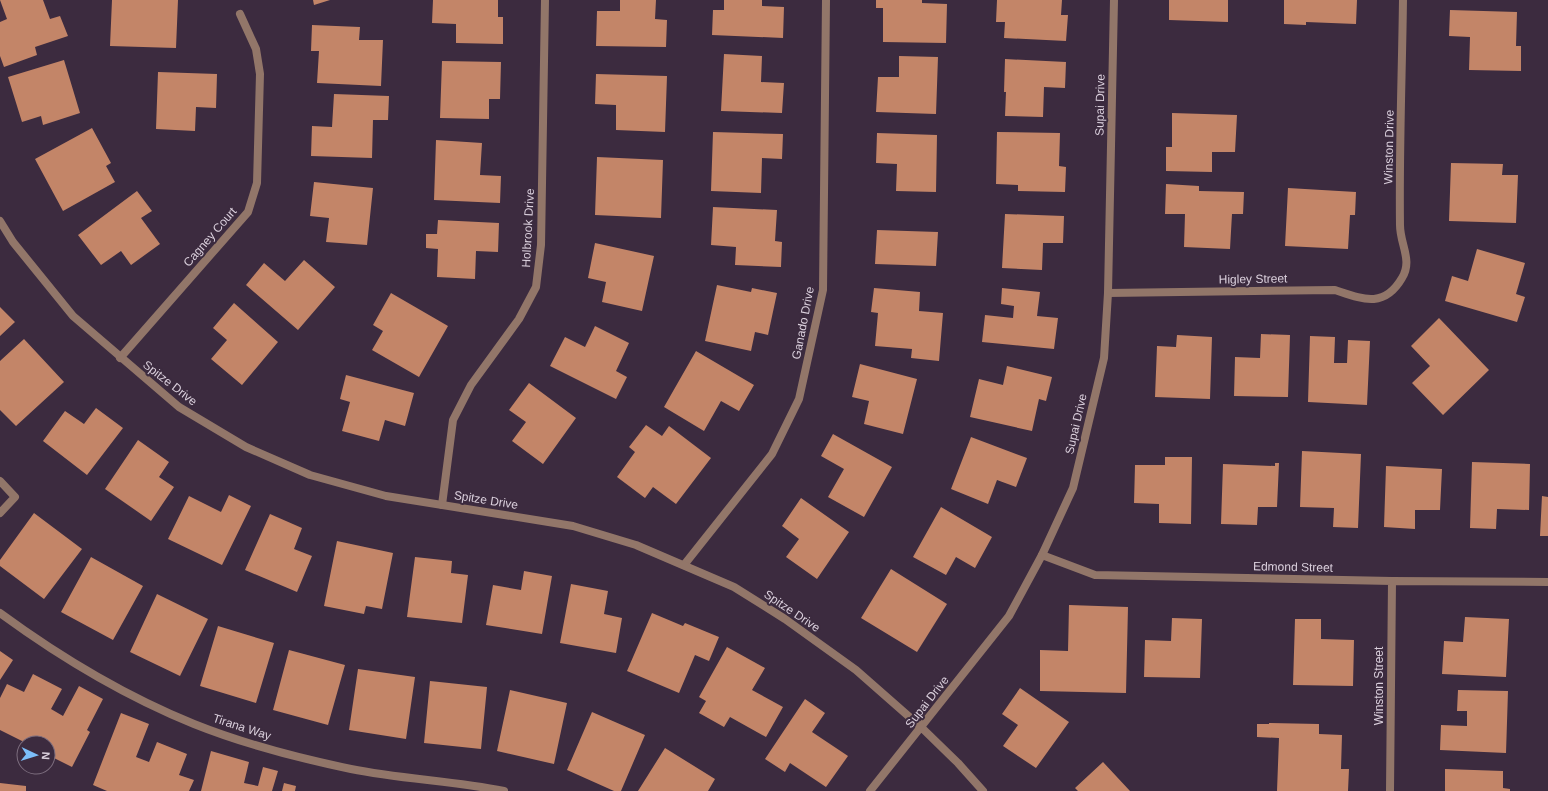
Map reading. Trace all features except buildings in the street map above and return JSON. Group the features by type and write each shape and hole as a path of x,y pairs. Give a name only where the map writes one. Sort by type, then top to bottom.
{"street":[{"name":"Holbrook Drive","path":"442,505 453,420 471,385 519,319 536,287 541,245 545,0"},
{"name":"Ganado Drive","path":"684,565 772,454 799,399 823,290 826,0"},
{"name":"Supai Drive","path":"870,791 922,728 1009,616 1042,555 1073,488 1104,358 1108,293 1114,0"},
{"name":"Winston Drive","path":"1393,290 1402,279 1407,267 1400,228 1403,0"},
{"name":"Cagney Court","path":"120,358 248,212 257,183 260,74 256,49 240,14"},
{"name":"Spitze Drive","path":"0,221 13,242 73,316 120,358 179,407 246,447 310,475 386,496 573,526 636,545 734,587 785,620 856,670 922,728 958,763 983,791"},
{"name":"Higley Street","path":"1108,293 1335,290 1366,300 1380,298 1393,290"},
{"path":"0,481 14,497 0,513"},
{"name":"Edmond Street","path":"1042,555 1096,575 1392,581 1548,582"},
{"name":"Winston Street","path":"1390,791 1392,581"},
{"name":"Tirana Way","path":"0,613 57,652 98,677 163,710 196,724 266,748 352,769 402,778 455,783 504,791"}]}
